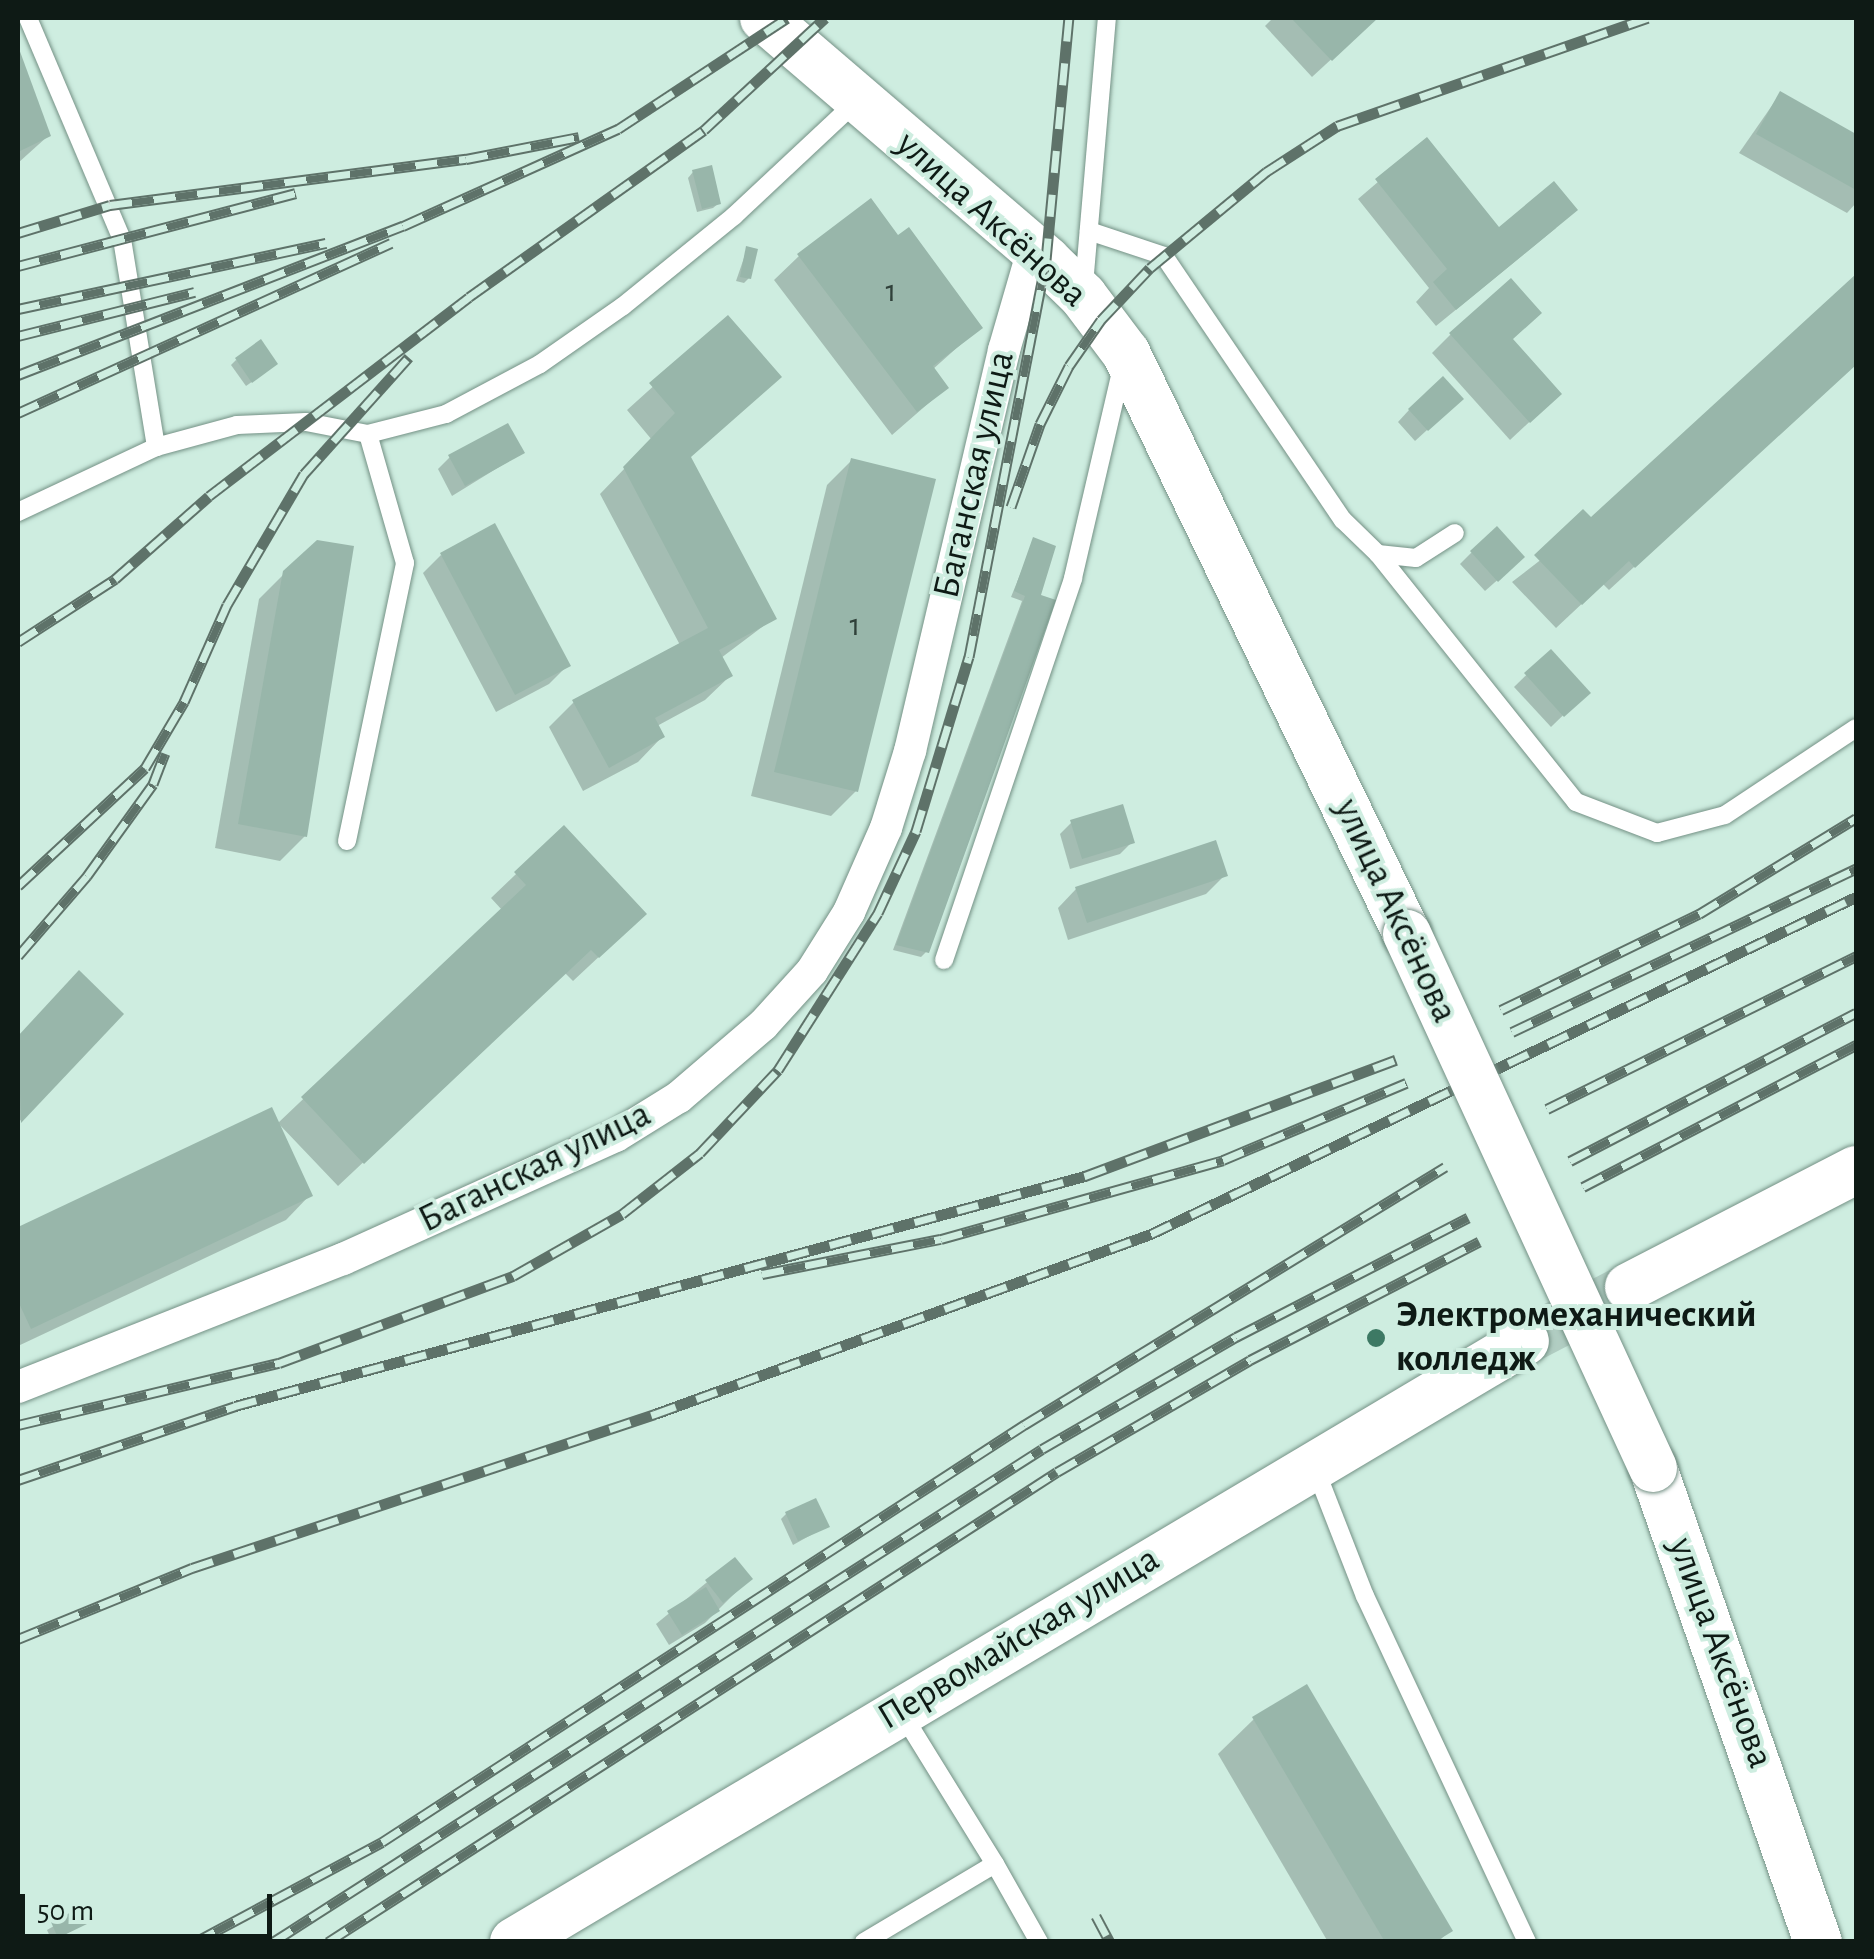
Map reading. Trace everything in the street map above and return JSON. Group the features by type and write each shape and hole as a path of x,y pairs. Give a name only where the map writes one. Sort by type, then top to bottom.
{"street":[{"name":"улица Аксёнова","path":"764,18 857,102 1034,250 1083,296 1126,353 1407,934 1654,1468 1818,1942"},
{"name":"Баганская улица","path":"18,1387 342,1259 616,1136 679,1097 762,1025 812,971 848,912 905,766 1004,350 1034,250"},
{"path":"1629,1287 1856,1170"},
{"name":"Первомайская улица","path":"514,1942 1313,1463 1526,1341"}],"lane":[{"path":"28,18 122,239 156,447"},
{"path":"1083,296 1107,18"},
{"path":"18,512 156,447 237,425 306,422 368,434 446,414 540,364 734,216 857,102"},
{"path":"1089,231 1164,256 1343,520 1378,554 1576,802 1657,833 1725,814 1856,728"},
{"path":"944,960 1073,578 1126,353"},
{"path":"347,841 405,563 368,434"},
{"path":"1378,554 1416,558 1455,533"},
{"path":"1313,1463 1365,1596 1526,1942"},
{"path":"900,1710 1039,1942"},
{"path":"864,1942 995,1864"}],"building":[{"path":"1291,18 1378,18 1332,61"},
{"path":"18,46 51,136 18,152"},
{"path":"1780,91 1856,134 1856,190 1756,134"},
{"path":"1427,137 1499,227 1554,181 1578,210 1456,310 1433,282 1447,269 1375,179"},
{"path":"712,165 721,204 702,209 692,170"},
{"path":"871,198 898,235 909,227 983,328 933,366 949,388 917,412 797,254"},
{"path":"746,246 758,249 751,279 740,277"},
{"path":"1856,274 1856,365 1635,568 1629,561 1582,605 1534,555 1583,509 1591,517"},
{"path":"1511,278 1542,313 1513,339 1562,394 1530,423 1449,333"},
{"path":"728,315 782,377 691,457 777,619 719,650 733,676 655,718 665,737 609,768 572,700 708,628 623,467 675,413 649,383"},
{"path":"261,339 278,364 252,383 235,358"},
{"path":"1443,376 1464,399 1428,431 1408,409"},
{"path":"508,423 525,453 465,486 448,455"},
{"path":"851,458 936,479 858,792 774,772"},
{"path":"495,523 571,666 515,695 440,553"},
{"path":"1497,526 1525,557 1498,582 1470,551"},
{"path":"1033,537 1056,546 1041,595 1056,600 929,953 896,945 1025,596 1014,591"},
{"path":"317,540 354,546 307,837 238,824 283,571"},
{"path":"1551,649 1591,693 1564,717 1524,673"},
{"path":"1123,804 1135,843 1082,859 1070,820"},
{"path":"564,825 647,914 599,958 591,950 364,1164 301,1097 526,885 514,872"},
{"path":"1216,840 1228,876 1087,923 1075,887"},
{"path":"79,970 124,1014 21,1123 18,1036"},
{"path":"272,1107 313,1196 31,1329 18,1301 18,1227"},
{"path":"816,1498 830,1527 798,1541 785,1512"},
{"path":"735,1557 753,1579 723,1603 705,1580"},
{"path":"706,1587 720,1611 682,1635 667,1611"},
{"path":"1307,1684 1453,1931 1435,1942 1385,1942 1252,1717"},
{"path":"80,1908 87,1924 58,1938 51,1922"}],"tunnel":[{"path":"1525,1341 1629,1287"}],"railway":[{"path":"18,375 403,226 618,129 787,18"},
{"path":"18,642 115,579 209,496 469,297 704,130 825,18"},
{"path":"18,1425 279,1363 513,1276 622,1214 700,1153 778,1070 878,913 916,831 969,657 1046,260 1069,18"},
{"path":"1011,507 1040,424 1069,366 1101,320 1150,268 1266,172 1337,126 1648,18"},
{"path":"18,233 110,205 466,159 579,137"},
{"path":"18,266 296,193"},
{"path":"18,309 326,243"},
{"path":"18,413 391,243"},
{"path":"18,336 195,292"},
{"path":"18,886 145,768 184,702 227,605 304,474 409,357"},
{"path":"18,956 87,876 153,784 165,753"},
{"path":"1501,1010 1699,914 1856,818"},
{"path":"1512,1032 1856,869"},
{"path":"18,1639 192,1568 655,1414 1151,1234 1856,897"},
{"path":"1547,1109 1856,956"},
{"path":"1570,1161 1856,1013"},
{"path":"1583,1187 1856,1045"},
{"path":"18,1480 235,1406 1085,1176 1396,1060"},
{"path":"762,1274 941,1239 1223,1160 1406,1083"},
{"path":"195,1942 382,1842 1024,1425 1445,1167"},
{"path":"273,1942 1042,1449 1236,1337 1468,1218"},
{"path":"328,1942 1057,1472 1250,1360 1479,1242"},
{"path":"1096,1916 1110,1942"}],"place":[{"name":"Электромеханический колледж","path":"1376,1338"}]}
